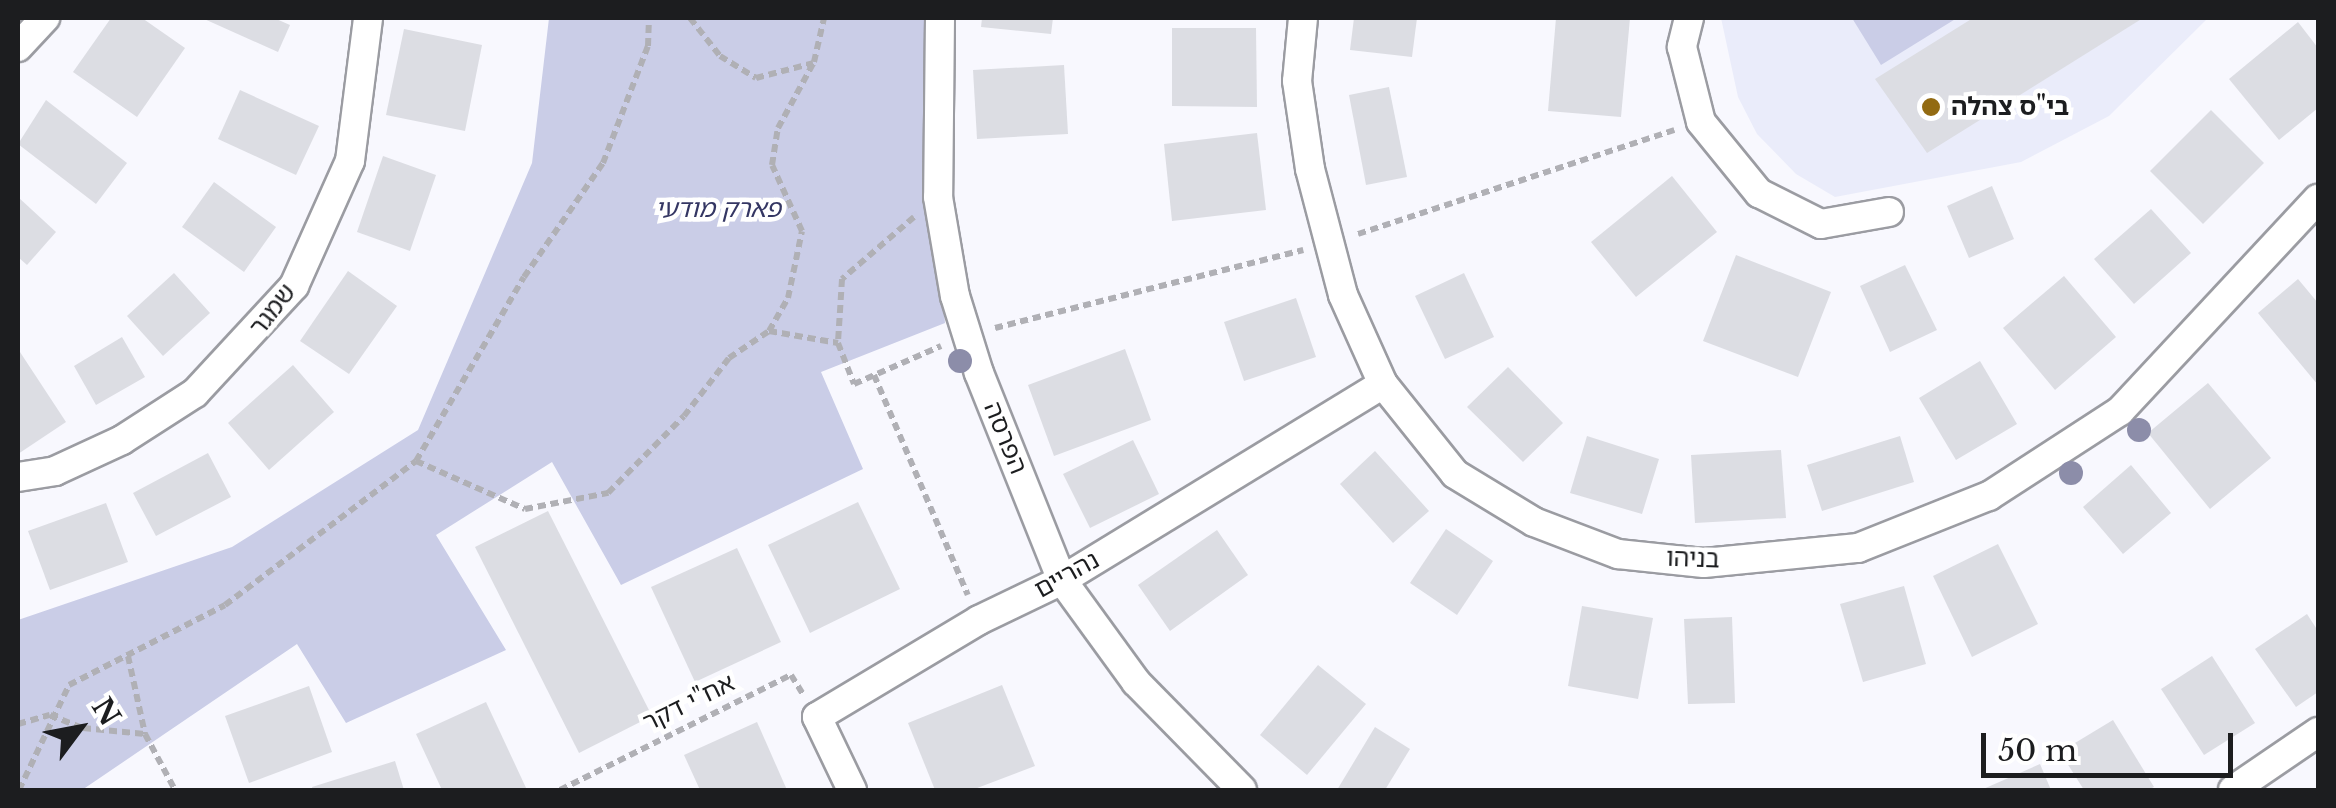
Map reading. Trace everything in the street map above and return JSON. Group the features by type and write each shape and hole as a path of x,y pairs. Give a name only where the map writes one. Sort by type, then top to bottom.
{"street":[{"path":"18,47 45,18"},
{"name":"שמגר","path":"18,477 55,471 122,440 195,393 294,286 350,160 368,18"},
{"name":"הפרסה","path":"940,18 938,197 967,335 1062,580 1136,682 1242,790"},
{"name":"בניהו","path":"1303,18 1298,81 1310,169 1343,295 1383,384 1455,474 1534,522 1618,554 1704,563 1858,548 1988,496 2120,410 2318,199"},
{"path":"1689,18 1682,47 1701,122 1734,167 1790,213 1821,224 1889,212"},
{"name":"נהריים","path":"817,717 979,620 1062,580 1383,384"},
{"path":"817,717 852,790"},
{"path":"2234,790 2318,732"}],"path":[{"path":"19,790 50,715 69,685 226,606 291,561 416,460 524,277 603,163 648,46 649,18"},
{"path":"690,18 720,56 756,78 814,62"},
{"path":"416,460 524,509 608,493 684,416 729,358 770,331 788,298 802,231 772,165 778,128 814,62 824,18"},
{"path":"938,197 842,279 838,343 854,384 967,335 1330,243 1701,122"},
{"path":"770,331 838,343"},
{"path":"874,375 979,620"},
{"path":"128,656 145,734 175,790"},
{"name":"אח\"י דקר","path":"560,790 791,675 817,717"},
{"path":"18,724 50,715 83,728 145,734"}],"shaded area":[{"name":"בי\"ס צהלה","path":"1721,18 2208,18 2109,116 2021,162 1835,197 1796,174 1757,134 1738,97"}],"green space":[{"name":"פארק מודעי","path":"549,18 925,18 945,323 821,372 863,469 621,585 552,462 436,535 506,650 346,723 297,644 82,790 18,790 18,620 232,547 418,430 532,163"},
{"path":"1852,18 1957,18 1881,65"}],"building":[{"path":"111,18 142,18 185,48 137,117 73,72"},
{"path":"202,18 274,18 290,25 278,52"},
{"path":"982,18 1053,18 1051,34 981,27"},
{"path":"1354,18 1417,18 1412,57 1350,50"},
{"path":"1556,18 1630,18 1621,117 1548,111"},
{"path":"1973,18 2143,18 1927,153 1875,79"},
{"path":"2298,22 2318,48 2318,108 2279,140 2229,79"},
{"path":"1172,28 1256,28 1257,107 1172,106"},
{"path":"404,29 482,45 465,131 386,115"},
{"path":"1064,65 1068,134 977,139 973,70"},
{"path":"1389,87 1407,177 1366,185 1349,95"},
{"path":"240,90 319,126 296,175 218,139"},
{"path":"46,100 127,163 96,204 18,144"},
{"path":"2211,110 2264,163 2203,224 2150,171"},
{"path":"1257,133 1266,210 1172,221 1164,144"},
{"path":"383,156 436,175 410,251 357,232"},
{"path":"1672,176 1717,232 1636,297 1591,242"},
{"path":"214,182 276,227 244,272 182,227"},
{"path":"1992,186 2014,239 1969,258 1947,206"},
{"path":"18,197 56,232 27,265 18,257"},
{"path":"2151,209 2191,253 2134,304 2094,259"},
{"path":"1736,255 1831,292 1798,377 1703,341"},
{"path":"1905,265 1937,330 1890,352 1860,286"},
{"path":"348,271 397,306 349,374 300,341"},
{"path":"174,273 210,313 163,356 127,316"},
{"path":"1464,273 1494,337 1445,359 1415,296"},
{"path":"2064,276 2116,337 2055,390 2003,328"},
{"path":"2298,279 2318,303 2318,385 2258,313"},
{"path":"1296,298 1316,357 1244,381 1224,322"},
{"path":"122,337 145,377 96,405 74,366"},
{"path":"18,349 66,422 18,454"},
{"path":"1125,349 1151,420 1054,456 1028,385"},
{"path":"1980,361 2017,424 1956,460 1919,398"},
{"path":"293,365 334,412 269,470 228,423"},
{"path":"1508,367 1563,423 1523,462 1467,407"},
{"path":"2208,383 2271,458 2210,509 2148,433"},
{"path":"1587,436 1659,459 1642,514 1570,493"},
{"path":"1900,436 1914,482 1822,511 1807,465"},
{"path":"1133,440 1159,494 1090,528 1063,474"},
{"path":"1781,450 1786,518 1695,523 1691,455"},
{"path":"1375,451 1429,511 1393,543 1340,484"},
{"path":"208,453 231,497 156,536 133,493"},
{"path":"2131,465 2171,513 2123,554 2083,507"},
{"path":"858,502 900,589 810,633 768,545"},
{"path":"106,503 128,562 50,590 28,531"},
{"path":"548,511 652,716 579,753 475,547"},
{"path":"1446,529 1493,561 1457,615 1410,583"},
{"path":"1217,530 1248,575 1170,631 1138,585"},
{"path":"1998,544 2038,624 1972,657 1933,576"},
{"path":"737,548 781,642 695,682 651,587"},
{"path":"1904,586 1926,664 1863,682 1840,604"},
{"path":"1582,606 1653,618 1638,699 1568,686"},
{"path":"2307,614 2318,631 2318,692 2296,707 2255,649"},
{"path":"1732,617 1735,703 1688,704 1684,619"},
{"path":"2212,656 2255,723 2204,755 2161,689"},
{"path":"1318,665 1366,704 1307,775 1260,735"},
{"path":"1002,685 1035,766 972,790 935,790 908,723"},
{"path":"309,686 332,752 249,783 225,716"},
{"path":"486,702 527,790 442,790 416,734"},
{"path":"2113,720 2154,787 2084,790 2060,752"},
{"path":"757,722 787,790 700,790 684,755"},
{"path":"1375,727 1410,749 1385,790 1337,790"},
{"path":"395,761 404,790 312,787"},
{"path":"2040,764 2051,790 1981,790"}],"place":[{"name":"בי\"ס צהלה","path":"1931,107"}]}
